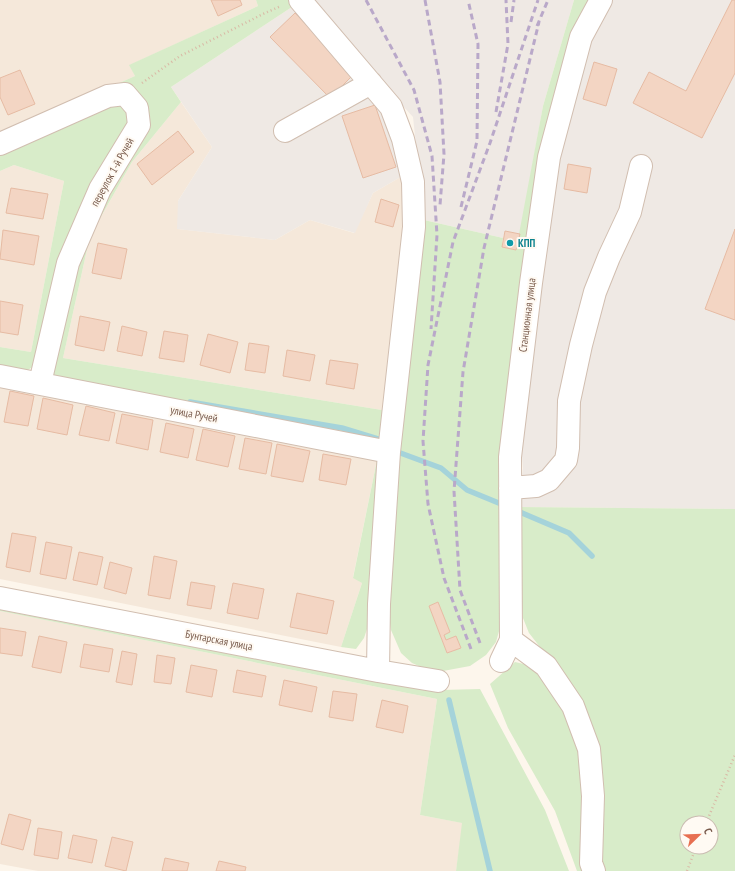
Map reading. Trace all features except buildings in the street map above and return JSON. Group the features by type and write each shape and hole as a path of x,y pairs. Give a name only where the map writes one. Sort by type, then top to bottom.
{"street":[{"name":"Станционная улица","path":"510,640 511,449 531,283 549,157 581,37 601,0"},
{"path":"291,3 372,84 391,107 403,139 414,182 414,227 389,452 379,604 378,671"},
{"path":"285,131 372,84"},
{"path":"0,144 108,96 125,94"},
{"name":"переулок 1-й Ручей","path":"40,383 68,263 100,189 139,125 137,108 125,94"},
{"path":"510,488 536,486 549,480 566,460 568,448 569,401 581,345 595,292 609,257 630,212 641,166"},
{"name":"улица Ручей","path":"0,376 389,452"},
{"name":"Бунтарская улица","path":"0,598 378,671 438,681"},
{"path":"501,662 510,640 546,666 573,706 589,749 593,796 591,863 594,871"}],"path":[{"path":"125,94 180,56 263,14 291,3"},
{"path":"709,815 735,755"},
{"path":"688,871 693,855"}],"shaded area":[{"path":"0,0 256,0 258,6 130,65 135,76 0,136"},
{"path":"306,0 574,0 543,106 520,234 505,231 503,238 424,220 413,117"},
{"path":"610,0 735,0 735,509 519,507 523,468 521,446 557,155 587,42"},
{"path":"295,5 377,101 404,175 373,193 355,233 310,220 275,240 177,229 178,201 212,147 171,87"},
{"path":"181,102 212,147 178,201 178,229 275,240 310,220 354,233 373,193 404,175 407,189 388,411 63,358 90,236 132,162"},
{"path":"14,165 64,181 31,352 0,347 0,171"},
{"path":"0,384 377,460 353,577 362,583 341,647 0,579"},
{"path":"0,611 437,699 420,815 463,823 456,871 38,871 0,864"}],"green space":[{"path":"256,0 291,0 295,5 171,87 181,102 132,162 90,236 63,358 388,411 385,447 47,380 74,263 105,190 146,125 108,88 135,76 129,65 258,6"},
{"path":"574,0 592,0 541,157 502,620 496,642 486,655 470,666 443,671 428,670 412,663 401,653 391,630 387,604 393,469 424,220 503,238 502,247 516,250 543,106","holes":["438,602 450,632 444,635 446,640 456,636 461,648 447,653 429,606"]},
{"path":"123,100 132,128 41,359 31,368 23,372 0,369 0,347 31,352 64,181 14,165 0,171 0,151"},
{"path":"379,459 369,623 364,638 356,649 341,647 362,583 353,578 377,460"},
{"path":"519,507 735,509 735,871 602,871 598,799 551,661 529,633 523,618 519,564"},
{"path":"0,604 441,690 480,689 545,810 569,871 456,871 462,823 420,815 437,699 0,611"},
{"path":"515,662 528,665 542,673 568,711 581,750 586,871 577,871 555,811 508,728 490,684"}],"waterway":[{"path":"190,402 342,428 378,439"},
{"path":"395,451 441,468 467,490 506,506"},
{"path":"515,510 569,533 592,556"},
{"path":"449,700 490,871"}],"railway":[{"path":"366,0 414,90 432,156 437,235 431,329"},
{"path":"425,0 440,82 444,154 440,205"},
{"path":"461,207 477,141 478,44 468,0"},
{"path":"496,112 508,44 506,0"},
{"path":"511,22 514,0"},
{"path":"471,649 444,578 428,504 423,441 428,365 453,242 490,143 538,0"},
{"path":"537,26 548,0"},
{"path":"480,643 460,590 454,491 463,372 484,248 539,22"}],"place":[{"name":"КПП","path":"510,243"}]}
